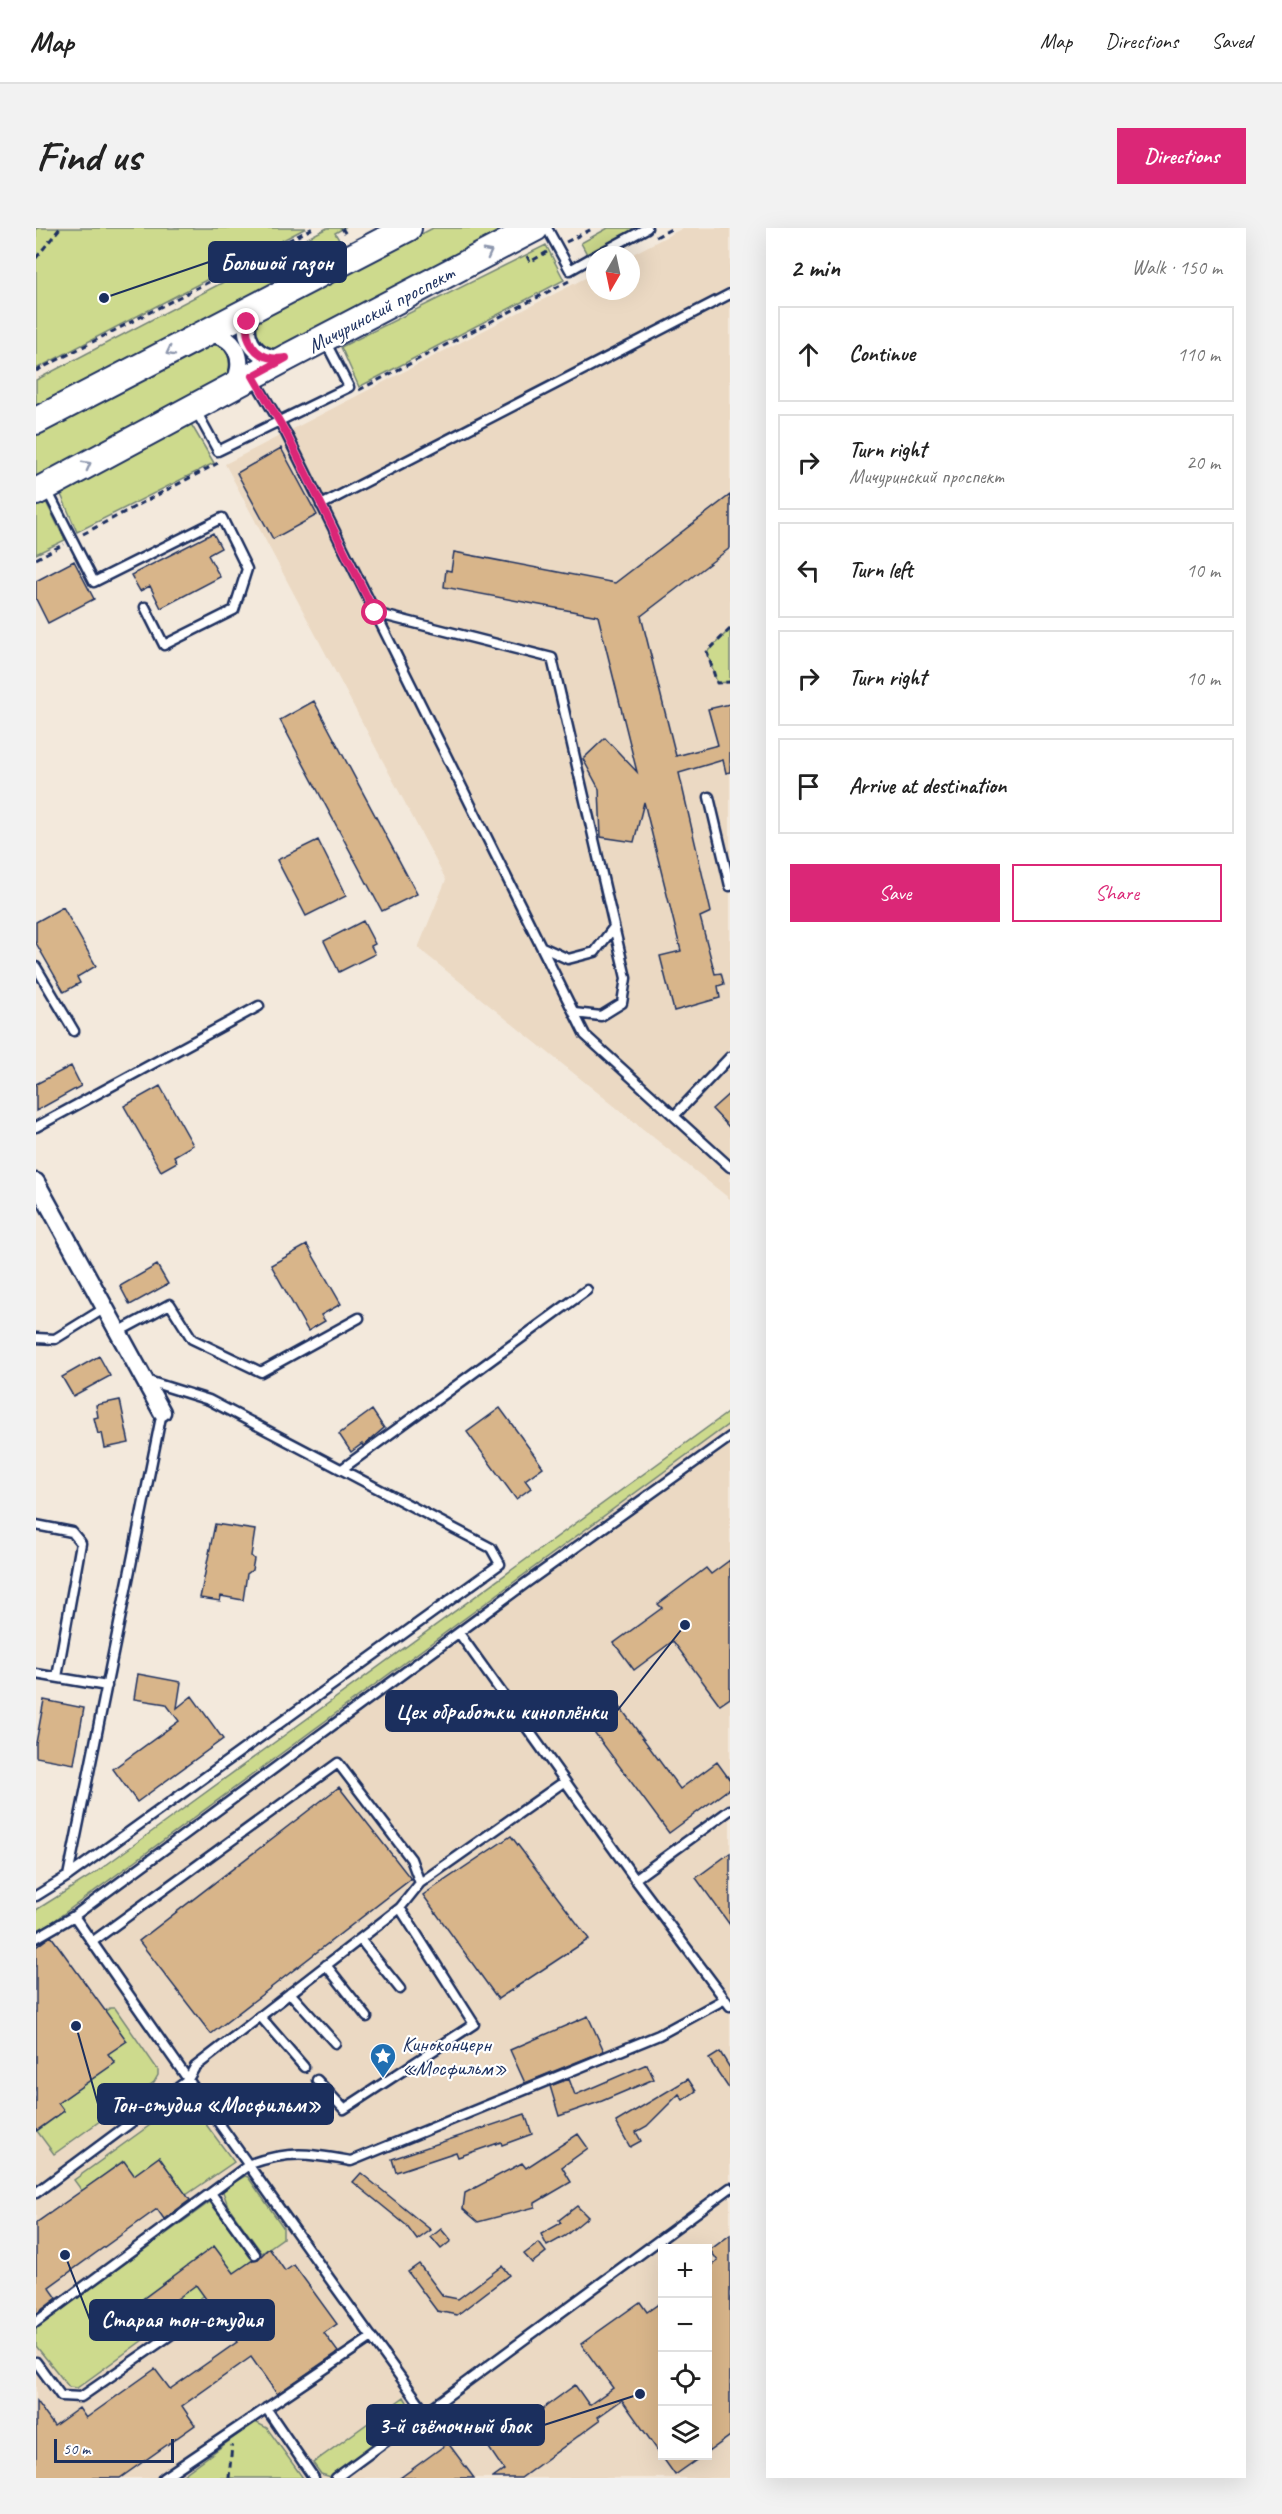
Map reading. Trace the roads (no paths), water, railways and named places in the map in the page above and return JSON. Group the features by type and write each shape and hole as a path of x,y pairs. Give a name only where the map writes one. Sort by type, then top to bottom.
{"main road":[{"path":"36,421 408,228"},
{"name":"Мичуринский проспект","path":"41,490 286,358 535,228"}],"street":[{"path":"259,305 247,322 246,333 250,343 256,352 265,357 275,360 286,358"},
{"path":"200,336 211,334 221,337 237,350 240,370 236,381 230,388"},
{"path":"36,1182 162,1412"}],"lane":[{"path":"547,228 570,270 586,261"},
{"path":"614,246 647,228"},
{"path":"321,505 730,294"},
{"path":"194,407 218,451 349,387 324,338"},
{"path":"253,376 321,505 585,1035 730,1167"},
{"path":"41,490 94,582 222,518 247,569 234,610 164,645 145,607"},
{"path":"375,613 552,658 626,978 622,1003 602,1016 574,1013"},
{"path":"709,797 730,886"},
{"path":"542,947 568,959 595,951 614,927"},
{"path":"36,967 74,1031"},
{"path":"36,1127 259,1006"},
{"path":"674,1116 730,1058"},
{"path":"342,1469 586,1290"},
{"path":"118,1332 170,1304 192,1339 261,1372 359,1318"},
{"path":"36,1338 55,1339 105,1308"},
{"path":"36,1896 68,1876 500,1564 491,1548 210,1400 144,1380"},
{"path":"68,1876 162,1412"},
{"path":"36,1938 74,1916 730,1437"},
{"path":"36,1526 72,1532 81,1543 57,1677"},
{"path":"36,2322 250,2164 275,2156 304,2153 351,2162 659,2036 728,2002 635,1880 459,1633"},
{"path":"36,1674 107,1686"},
{"path":"92,1942 338,1763 411,1859 420,1883"},
{"path":"36,2193 188,2081 195,2067 400,1908 420,1883 565,1781"},
{"path":"635,1880 730,1810"},
{"path":"317,2080 344,2109 474,2024 400,1908"},
{"path":"74,1916 188,2081 250,2164 425,2411"},
{"path":"360,1939 400,1989"},
{"path":"326,1965 367,2017"},
{"path":"290,1993 335,2043"},
{"path":"260,2016 304,2067"},
{"path":"336,2478 730,2188"},
{"path":"211,2193 255,2254"},
{"path":"36,2361 61,2396 81,2397 198,2316"},
{"path":"163,2478 372,2337"},
{"path":"266,2408 314,2478"}],"place":[{"name":"Большой газон","path":"104,298"},
{"name":"Цех обработки киноплёнки","path":"685,1625"},
{"name":"Тон-студия «Мосфильм»","path":"76,2026"},
{"name":"Киноконцерн «Мосфильм»","path":"383,2079"},
{"name":"Старая тон-студия","path":"65,2255"},
{"name":"3-й съёмочный блок","path":"640,2394"}]}
